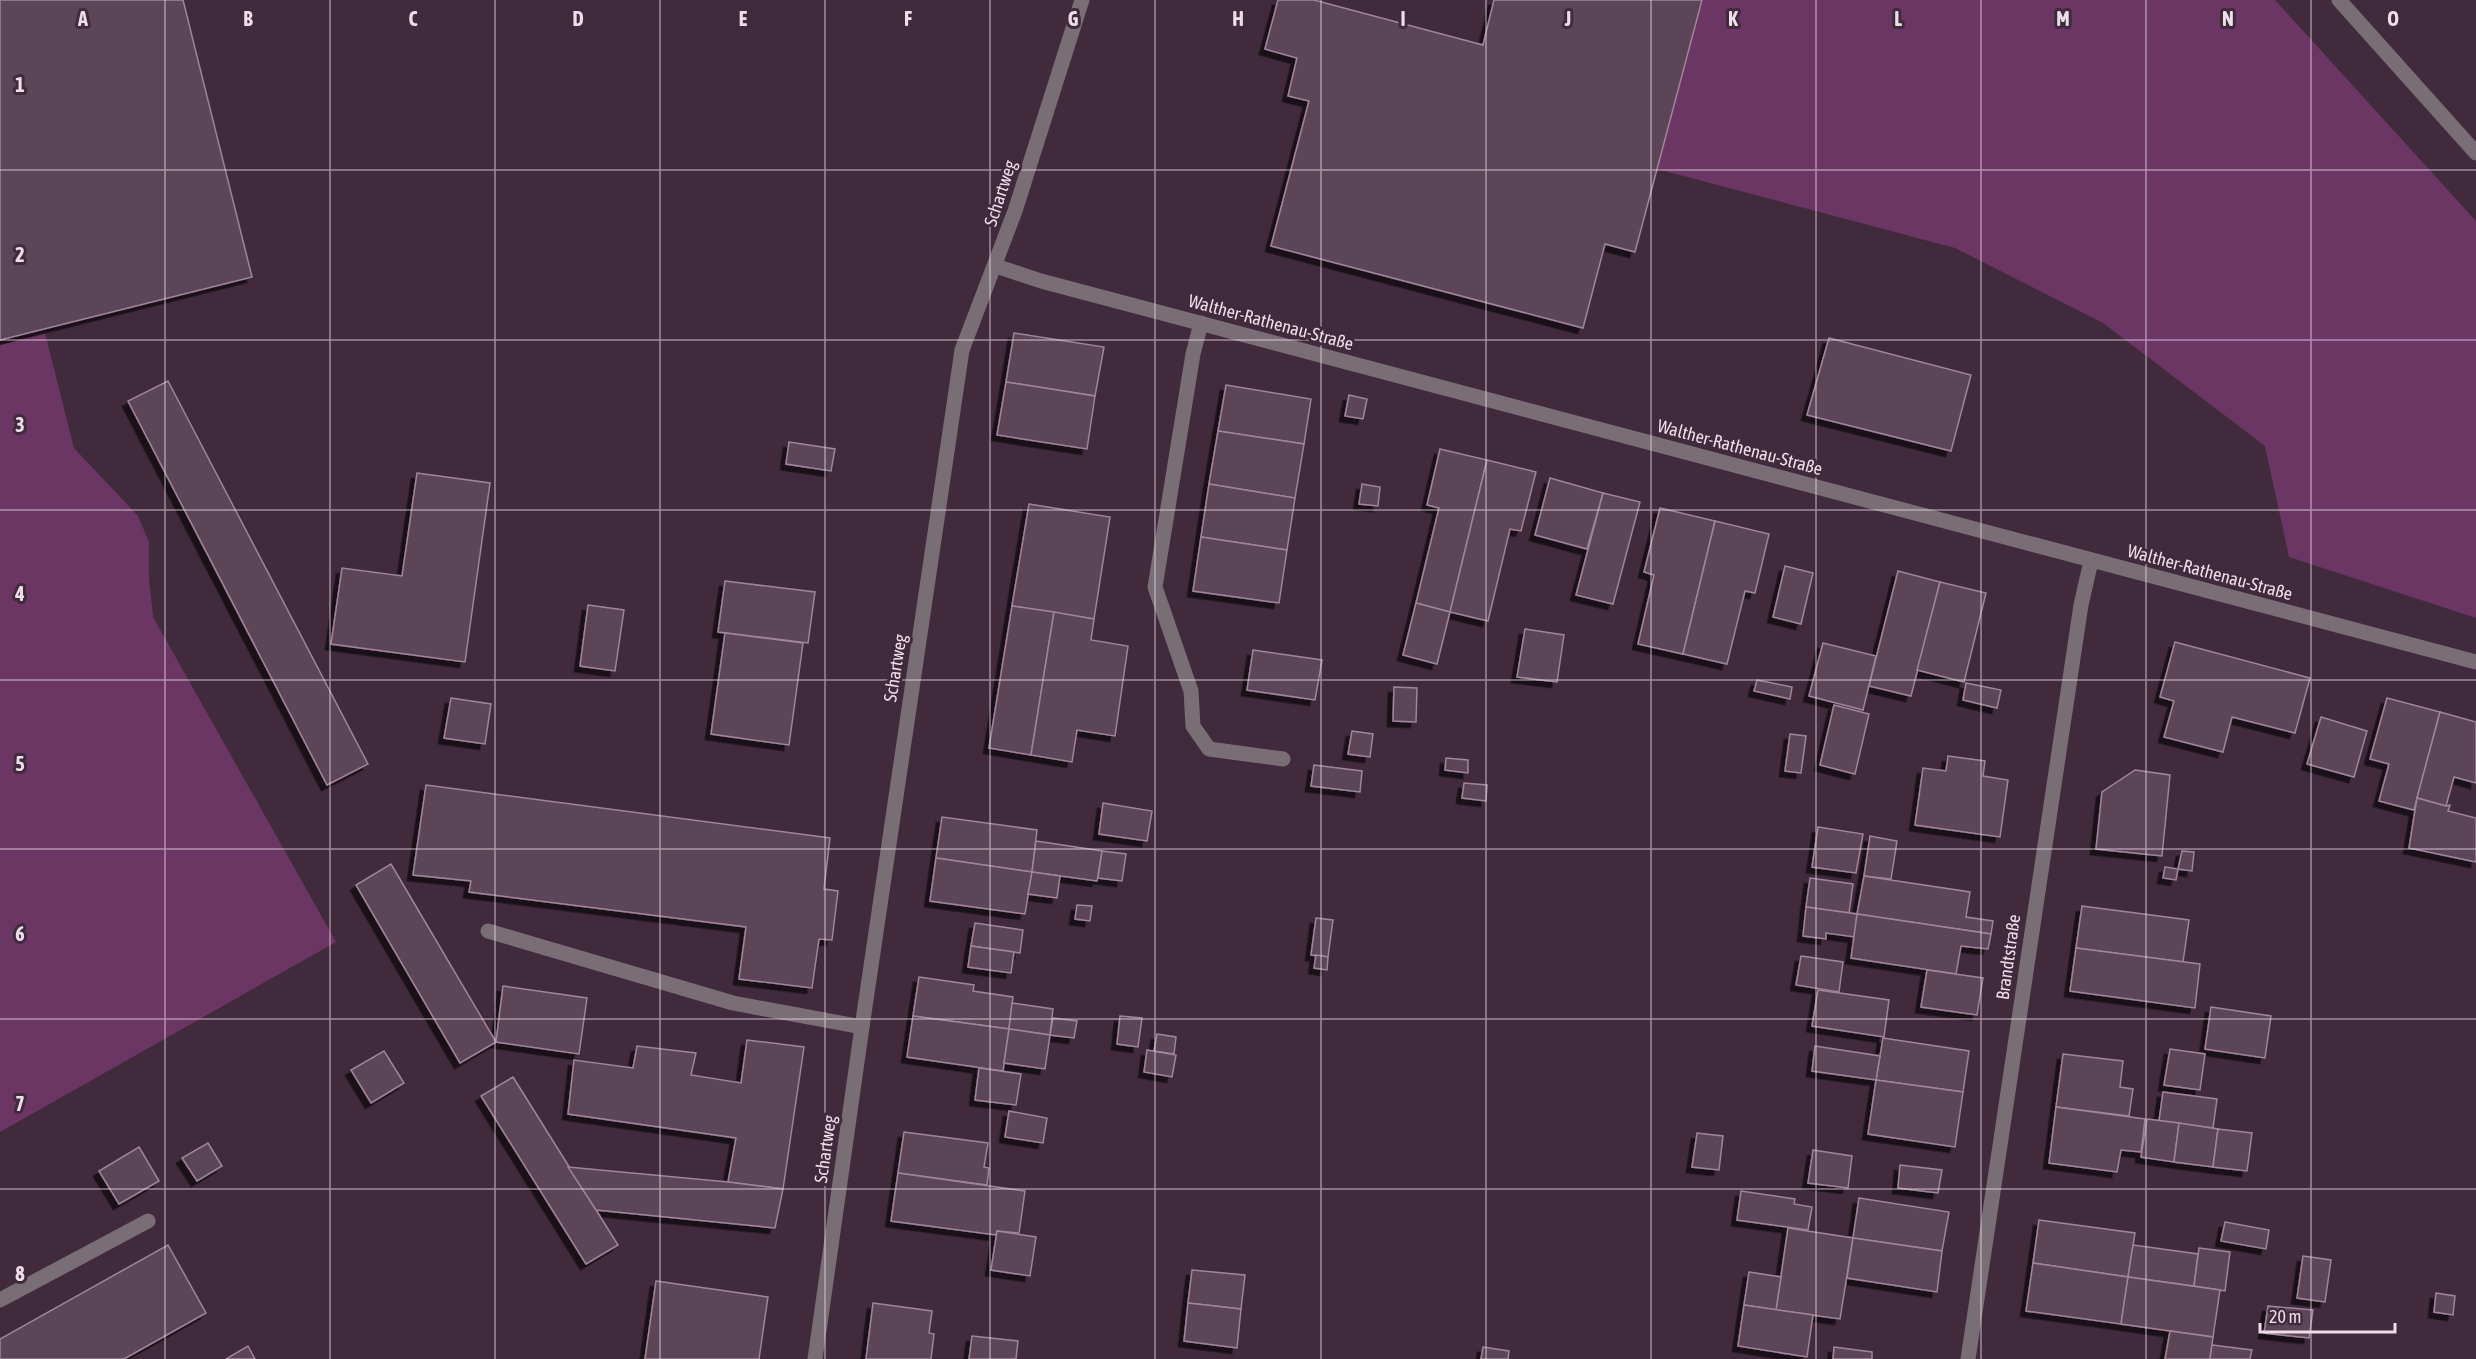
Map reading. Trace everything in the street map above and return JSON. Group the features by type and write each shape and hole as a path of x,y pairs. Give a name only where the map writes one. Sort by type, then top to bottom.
{"street":[{"name":"Schartweg","path":"815,1359 861,1027 962,350 996,266 1082,0"},
{"path":"2339,0 2476,153"},
{"name":"Walther-Rathenau-Straße","path":"996,266 1041,281 2476,662"},
{"path":"1201,323 1193,354 1155,587 1191,691 1193,726 1209,748 1283,759"},
{"name":"Brandtstraße","path":"1968,1359 2080,605 2091,561"},
{"path":"488,931 733,1003 861,1027"},
{"path":"0,1300 148,1221"}],"shaded area":[{"path":"1702,0 2275,0 2476,221 2476,618 2289,557 2265,446 2103,323 1955,248 1657,169"},
{"path":"45,333 74,448 138,516 149,542 149,578 153,617 336,942 0,1132 0,345"}],"building":[{"path":"0,0 183,0 252,277 0,340"},
{"path":"1278,0 1314,0 1483,45 1494,0 1702,0 1635,252 1605,244 1583,328 1271,246 1309,101 1288,96 1297,58 1265,49"},
{"path":"1014,333 1104,347 1095,396 1006,382"},
{"path":"1829,338 1971,375 1951,451 1807,415"},
{"path":"168,381 368,764 327,785 128,401"},
{"path":"1006,382 1095,396 1087,449 997,435"},
{"path":"1226,385 1311,399 1304,444 1218,431"},
{"path":"1349,395 1367,399 1363,419 1345,416"},
{"path":"1218,431 1304,444 1295,498 1209,484"},
{"path":"789,442 835,449 831,471 786,464"},
{"path":"1440,449 1487,460 1450,612 1416,603 1439,508 1427,505"},
{"path":"1487,460 1536,472 1521,531 1510,529 1488,621 1450,612"},
{"path":"417,473 490,483 465,662 331,644 342,568 402,576"},
{"path":"1550,478 1603,493 1587,549 1535,535"},
{"path":"1209,484 1295,498 1287,550 1201,537"},
{"path":"1362,484 1380,487 1378,506 1359,504"},
{"path":"1603,493 1640,502 1613,604 1576,595"},
{"path":"1029,504 1110,517 1094,619 1012,606"},
{"path":"1660,508 1715,521 1683,654 1638,644 1654,575 1644,572"},
{"path":"1715,521 1769,534 1755,593 1745,591 1727,664 1683,654"},
{"path":"1201,537 1287,550 1279,603 1193,591"},
{"path":"1785,566 1813,573 1801,624 1773,617"},
{"path":"1898,571 1940,582 1911,696 1869,686"},
{"path":"725,581 815,592 808,643 718,632"},
{"path":"1940,582 1986,593 1964,682 1917,670"},
{"path":"1416,603 1450,612 1437,664 1403,655"},
{"path":"588,605 624,610 615,671 580,666"},
{"path":"1012,606 1054,612 1031,755 989,748"},
{"path":"1054,612 1094,619 1091,640 1128,646 1115,736 1077,730 1072,762 1031,755"},
{"path":"1525,629 1564,635 1557,682 1517,677"},
{"path":"725,633 803,643 789,745 711,734"},
{"path":"2175,642 2310,678 2295,733 2232,717 2223,752 2164,737 2174,701 2160,697"},
{"path":"1823,643 1876,656 1863,710 1809,696"},
{"path":"1253,650 1322,660 1315,700 1247,690"},
{"path":"1757,680 1792,687 1790,699 1754,691"},
{"path":"1966,683 2001,690 1997,708 1963,700"},
{"path":"1394,687 1417,688 1416,722 1393,721"},
{"path":"451,698 491,704 485,744 444,738"},
{"path":"2387,698 2440,712 2414,810 2379,801 2389,764 2370,759"},
{"path":"1834,705 1869,714 1855,774 1820,765"},
{"path":"2440,712 2476,722 2476,783 2454,777 2446,806 2417,798"},
{"path":"2321,717 2367,731 2354,777 2307,764"},
{"path":"1352,731 1373,734 1370,757 1348,754"},
{"path":"1790,734 1806,736 1801,773 1785,771"},
{"path":"1948,756 1985,761 1983,776 2008,780 2000,837 1915,825 1923,768 1946,771"},
{"path":"1446,758 1468,760 1468,773 1445,770"},
{"path":"1314,765 1362,771 1360,792 1311,786"},
{"path":"2135,770 2170,775 2162,856 2096,849 2102,792"},
{"path":"1464,783 1487,785 1486,801 1462,798"},
{"path":"426,785 830,838 824,889 838,891 832,940 819,939 812,988 739,979 746,927 469,892 471,881 413,875"},
{"path":"2417,798 2446,806 2450,805 2448,811 2476,818 2476,862 2409,848"},
{"path":"1103,803 1152,811 1147,841 1099,834"},
{"path":"942,817 1037,830 1032,872 936,858"},
{"path":"1818,827 1863,834 1856,873 1812,867"},
{"path":"1870,836 1897,841 1891,879 1864,876"},
{"path":"1036,841 1102,851 1097,881 1032,872"},
{"path":"1102,851 1126,854 1122,881 1098,878"},
{"path":"2182,851 2194,852 2192,871 2178,869"},
{"path":"936,858 1032,872 1025,914 930,901"},
{"path":"391,864 496,1042 460,1063 356,885"},
{"path":"2165,867 2178,869 2176,880 2163,878"},
{"path":"1032,872 1060,876 1057,898 1028,894"},
{"path":"1864,876 1970,892 1966,917 1993,921 1991,934 1857,914"},
{"path":"1810,878 1853,884 1849,913 1806,907"},
{"path":"1077,905 1092,906 1090,921 1075,919"},
{"path":"2082,906 2189,920 2183,962 2076,948"},
{"path":"1806,907 1857,914 1855,937 1826,933 1826,939 1803,936"},
{"path":"1857,914 1991,934 1988,949 1961,946 1956,974 1851,958"},
{"path":"1316,918 1333,920 1328,957 1311,955"},
{"path":"975,923 1023,930 1020,953 971,946"},
{"path":"971,946 1014,952 1011,973 968,967"},
{"path":"2076,948 2200,964 2195,1008 2070,991"},
{"path":"1316,955 1328,957 1327,970 1314,968"},
{"path":"1801,956 1843,962 1839,992 1796,985"},
{"path":"1927,970 1983,978 1977,1015 1921,1007"},
{"path":"919,977 974,985 973,991 1013,997 1009,1029 913,1016"},
{"path":"503,986 587,998 579,1054 496,1042"},
{"path":"1818,990 1889,1000 1884,1037 1812,1026"},
{"path":"1012,1003 1053,1009 1050,1035 1009,1029"},
{"path":"2211,1007 2271,1016 2265,1058 2205,1049"},
{"path":"913,1016 1009,1029 1003,1071 907,1057"},
{"path":"1120,1016 1142,1018 1138,1047 1117,1044"},
{"path":"1053,1018 1077,1021 1074,1038 1050,1035"},
{"path":"1009,1029 1050,1035 1045,1069 1004,1063"},
{"path":"1157,1034 1176,1037 1174,1054 1154,1051"},
{"path":"1883,1038 1969,1051 1963,1092 1876,1080"},
{"path":"747,1040 804,1047 783,1189 728,1182 736,1138 568,1114 574,1060 633,1068 637,1046 696,1053 691,1075 741,1083"},
{"path":"1815,1046 1880,1056 1876,1080 1812,1071"},
{"path":"2170,1049 2205,1054 2200,1090 2164,1085"},
{"path":"1147,1050 1176,1055 1172,1077 1144,1072"},
{"path":"384,1051 404,1083 371,1103 351,1070"},
{"path":"2063,1054 2123,1061 2120,1087 2133,1089 2129,1116 2056,1107"},
{"path":"979,1068 1021,1074 1016,1105 975,1100"},
{"path":"513,1077 618,1245 586,1264 481,1096"},
{"path":"1876,1080 1963,1092 1955,1147 1868,1134"},
{"path":"2163,1092 2217,1099 2213,1128 2159,1121"},
{"path":"2056,1107 2145,1119 2141,1152 2121,1150 2117,1172 2049,1163"},
{"path":"1009,1111 1047,1118 1043,1143 1005,1137"},
{"path":"2147,1119 2179,1123 2174,1162 2141,1157"},
{"path":"2179,1123 2218,1129 2213,1167 2174,1162"},
{"path":"2218,1129 2252,1133 2247,1171 2213,1167"},
{"path":"904,1132 988,1143 984,1167 989,1168 987,1185 898,1173"},
{"path":"1697,1133 1723,1136 1719,1170 1692,1167"},
{"path":"208,1143 222,1166 197,1181 182,1158"},
{"path":"139,1147 159,1181 119,1204 99,1171"},
{"path":"1813,1150 1852,1156 1848,1188 1808,1183"},
{"path":"1900,1165 1942,1170 1938,1193 1898,1188"},
{"path":"568,1167 783,1189 775,1228 596,1210"},
{"path":"898,1173 1025,1191 1019,1233 997,1231 996,1235 891,1221"},
{"path":"1741,1191 1795,1199 1794,1204 1812,1207 1808,1230 1737,1220"},
{"path":"1859,1198 1949,1212 1942,1251 1853,1238"},
{"path":"2039,1220 2135,1233 2128,1277 2033,1263"},
{"path":"2225,1222 2269,1230 2266,1249 2221,1241"},
{"path":"1788,1228 1853,1238 1840,1319 1776,1310"},
{"path":"997,1231 1036,1237 1030,1276 991,1270"},
{"path":"1853,1238 1942,1251 1937,1292 1847,1278"},
{"path":"168,1245 206,1313 124,1359 0,1359 0,1339"},
{"path":"2133,1245 2198,1254 2194,1286 2128,1277"},
{"path":"2199,1248 2230,1252 2225,1291 2194,1286"},
{"path":"2303,1256 2331,1260 2325,1302 2297,1298"},
{"path":"2033,1263 2128,1277 2121,1324 2026,1311"},
{"path":"1192,1270 1245,1275 1241,1309 1188,1303"},
{"path":"1749,1272 1781,1277 1776,1310 1744,1305"},
{"path":"2128,1277 2220,1290 2213,1337 2121,1324"},
{"path":"656,1281 768,1297 759,1359 645,1359"},
{"path":"2436,1293 2455,1296 2453,1315 2434,1312"},
{"path":"873,1303 932,1311 929,1333 934,1334 931,1359 866,1359"},
{"path":"1188,1303 1241,1309 1237,1348 1184,1341"},
{"path":"1744,1305 1813,1315 1807,1357 1738,1346"},
{"path":"2268,1306 2313,1310 2309,1338 2264,1333"},
{"path":"2170,1331 2213,1337 2210,1359 2165,1359"},
{"path":"972,1336 1018,1341 1016,1359 969,1359"},
{"path":"2212,1345 2252,1350 2250,1359 2210,1359"},
{"path":"248,1346 255,1359 226,1359"},
{"path":"1483,1347 1509,1351 1508,1359 1481,1359"},
{"path":"1834,1347 1872,1352 1872,1359 1833,1359"}]}
